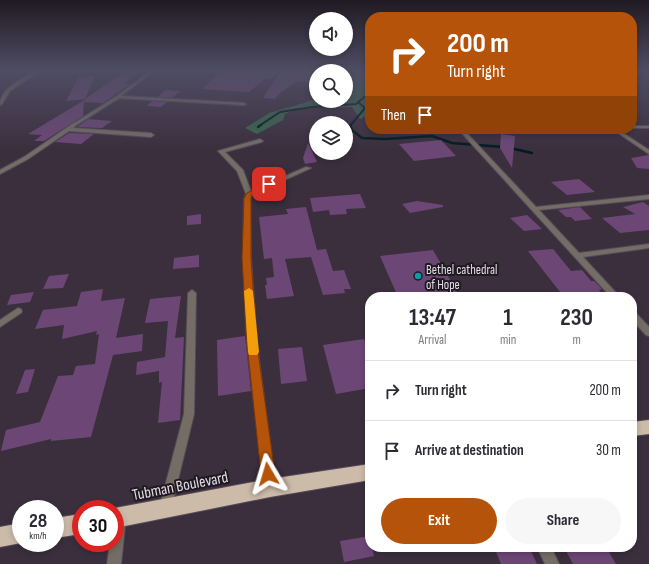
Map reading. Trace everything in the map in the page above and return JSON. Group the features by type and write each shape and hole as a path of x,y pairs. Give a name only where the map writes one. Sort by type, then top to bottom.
{"highway":[{"path":"637,428 649,427"},
{"name":"Tubman Boulevard","path":"124,517 270,488 365,473"},
{"path":"0,537 12,535"}],"street":[{"path":"0,172 26,158 77,123"},
{"path":"637,127 649,127"},
{"path":"69,129 151,135"},
{"path":"465,134 611,292"},
{"path":"622,134 649,152"},
{"path":"260,141 221,151 240,170 249,194 247,199 247,258 252,344 270,488"},
{"path":"249,194 308,168"},
{"path":"533,208 649,197"},
{"path":"578,255 649,246"},
{"path":"165,509 189,414 192,293"},
{"path":"0,324 18,311"},
{"path":"637,320 649,333"},
{"path":"114,564 115,552"},
{"path":"546,552 552,564"}],"lane":[{"path":"77,123 118,97 244,104"}],"green space":[{"path":"353,96 365,96 365,116 360,119 353,108"},
{"path":"309,101 309,108 292,111 285,114 283,120 257,134 245,128 269,113"}],"building":[{"path":"68,96 86,96 85,99 89,96 112,96 103,103 84,102 83,116 44,141 34,141 42,135 28,134 86,99 66,101"},
{"path":"159,96 174,96 173,97"},
{"path":"264,96 277,96 275,99 263,98"},
{"path":"152,101 167,102 161,107 147,106"},
{"path":"88,119 112,121 102,128 77,127"},
{"path":"69,133 94,134 81,144 55,142"},
{"path":"501,134 515,136 512,168 500,148"},
{"path":"441,140 456,156 414,161 399,144"},
{"path":"308,143 309,160 316,160 317,162 305,164 303,158"},
{"path":"649,155 649,169 637,168 631,158"},
{"path":"579,179 595,192 567,195 551,182"},
{"path":"360,194 366,208 346,209 347,214 330,215 329,210 313,212 310,198"},
{"path":"417,201 443,205 443,207 410,213 402,204"},
{"path":"643,202 649,206 649,230 620,233 602,218 635,214 623,207"},
{"path":"306,207 317,250 326,249 333,271 344,270 351,289 344,289 345,293 323,295 311,257 285,259 294,296 267,299 265,285 267,285 266,278 274,277 272,258 264,259 259,217 288,214 286,209"},
{"path":"580,207 592,219 575,221 571,217 566,217 558,210"},
{"path":"201,214 201,224 187,225 187,216"},
{"path":"527,215 542,229 524,231 510,218"},
{"path":"553,249 571,271 582,270 591,281 594,281 602,289 599,290 601,292 560,292 528,251"},
{"name":"Bethel cathedral of Hope","path":"433,250 457,292 396,292 380,256"},
{"path":"199,255 199,267 173,269 174,258"},
{"path":"69,274 63,288 43,289 49,276"},
{"path":"103,289 101,301 125,298 116,338 143,334 142,351 113,355 91,437 51,441 51,439 1,451 6,430 40,422 58,376 73,375 76,366 95,364 99,334 96,335 97,331 62,339 64,325 35,329 43,310 77,306 81,292"},
{"path":"34,292 30,302 7,305 11,295"},
{"path":"181,296 175,338 184,337 180,420 158,423 162,382 159,383 159,371 136,375 137,362 165,357 168,321 145,323 150,299"},
{"path":"245,336 251,391 218,396 217,340"},
{"path":"364,339 365,389 336,394 323,345"},
{"path":"302,347 307,381 281,384 278,349"},
{"path":"35,369 28,392 16,394 25,370"},
{"path":"365,537 365,552 373,552 374,556 344,562 340,541"},
{"path":"496,552 531,552 537,564 501,564"},
{"path":"567,552 609,552 616,564 573,564"}],"waterway":[{"path":"358,102 365,96"},
{"path":"259,126 280,112 312,107 356,104 358,102"},
{"path":"353,122 365,108 358,102"},
{"path":"353,131 362,138 385,139 432,136 452,143 503,147"},
{"path":"510,148 532,153"}],"slow traffic":[{"path":"249,291 253,352"}],"place":[{"name":"Bethel cathedral of Hope","path":"418,276"}],"route":[{"path":"268,474 252,344 247,258 247,199 249,194 269,184"}]}
